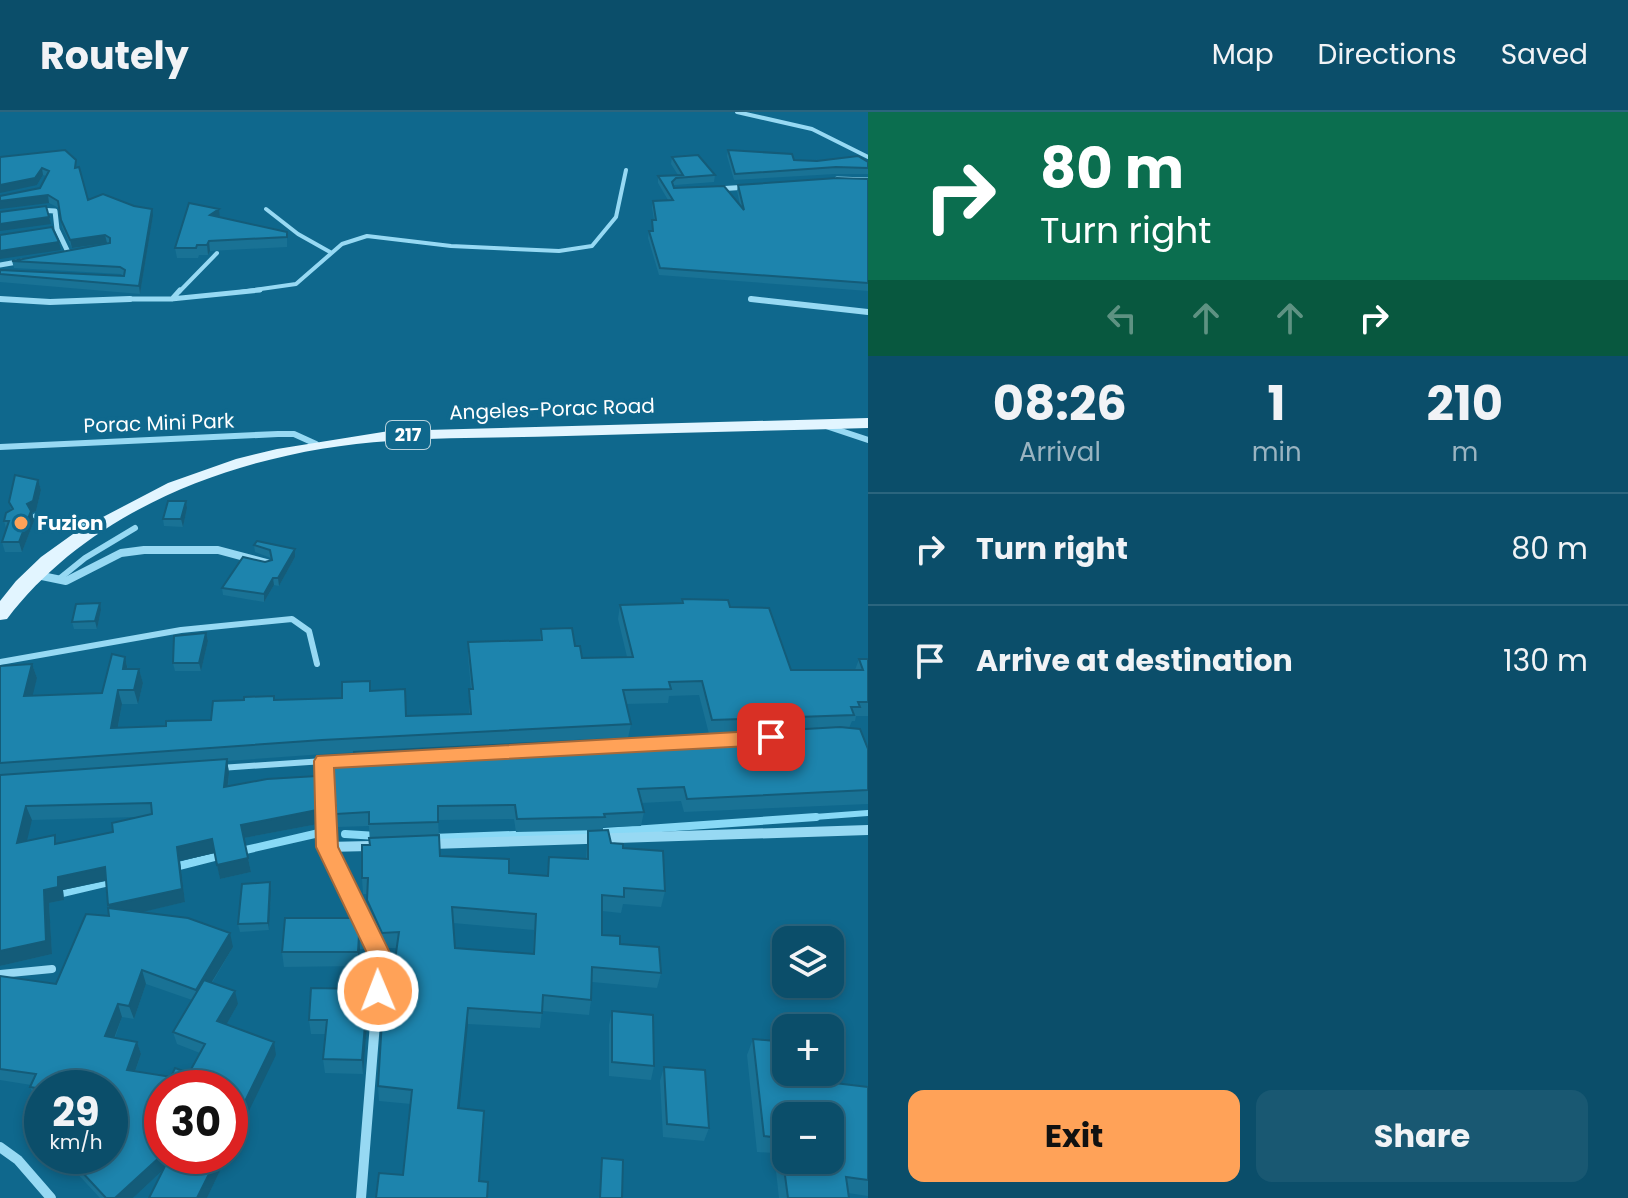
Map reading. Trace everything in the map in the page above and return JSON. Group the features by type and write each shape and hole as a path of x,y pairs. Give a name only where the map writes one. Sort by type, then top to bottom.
{"main road":[{"name":"Angeles-Porac Road","path":"0,614 33,574 97,526 183,480 251,459 316,444 389,436 868,423"}],"street":[{"path":"824,180 868,180"},
{"path":"714,189 751,187"},
{"path":"25,211 55,211 57,229 68,252"},
{"path":"43,231 57,229"},
{"path":"54,255 81,251"},
{"path":"0,265 27,260"},
{"path":"0,299 50,302 130,299"},
{"path":"751,299 868,312"},
{"path":"820,424 868,440"},
{"name":"Porac Mini Park","path":"0,447 278,434 294,434 316,444"},
{"path":"33,574 58,580 72,579 121,553 144,550 218,550 267,563"},
{"path":"361,1198 380,961 327,847 321,783 324,761 372,759"},
{"path":"422,844 868,830"},
{"path":"327,847 375,845"},
{"path":"0,1147 18,1160 51,1198"}],"lane":[{"path":"737,112 812,129 868,157"},
{"path":"130,299 171,299 296,284 330,252 342,244 367,236 451,246 559,251 592,246 616,217 626,170"},
{"path":"266,209 298,234 330,252"},
{"path":"171,299 217,253"},
{"path":"35,516 97,526"},
{"path":"58,580 85,558 135,528"},
{"path":"0,662 181,630 292,619 305,623 312,632 317,664"},
{"path":"208,769 324,761"},
{"path":"0,974 52,969"}],"building":[{"path":"65,150 76,160 75,168 79,167 88,200 103,194 134,206 152,209 139,286 0,274 0,270 124,276 125,270 120,267 12,261 110,243 110,238 105,235 70,240 61,220 58,201 48,195 0,201 0,196 40,188 49,171 42,168 35,178 0,185 0,157"},
{"path":"728,150 792,154 794,160 817,161 858,156 868,162 868,168 836,167 735,174"},
{"path":"698,155 715,175 676,178 672,182 674,188 724,186 744,210 738,185 837,178 868,179 868,283 660,268 649,231 653,231 652,220 656,220 653,201 673,200 658,176 683,175 672,157"},
{"path":"189,203 219,209 210,215 287,232 287,237 209,241 207,245 197,245 196,248 175,248"},
{"path":"46,206 49,217 0,224 0,212"},
{"path":"52,227 59,242 0,251 0,235"},
{"path":"15,475 38,480 33,501 27,504 31,511 19,542 2,542 9,521 4,521 6,513 13,509 9,502"},
{"path":"168,501 186,501 181,519 163,519"},
{"path":"257,541 295,549 278,578 273,578 264,594 222,588 243,557 265,562 272,560 270,550 254,545"},
{"path":"682,599 728,600 730,607 769,608 791,670 863,670 859,659 868,659 868,702 858,702 860,707 851,707 854,715 712,720 702,681 669,682 671,689 623,690 631,724 322,740 0,763 0,666 32,664 24,696 102,693 112,654 125,657 123,669 139,669 134,690 118,690 111,728 166,726 166,721 211,720 213,701 274,696 274,700 342,698 342,682 370,681 370,691 405,689 406,716 471,714 469,689 473,689 468,642 542,640 541,629 572,628 575,646 580,646 582,658 633,657 620,605 683,603"},
{"path":"100,603 95,621 72,622 76,604"},
{"path":"206,633 199,663 173,663 174,636"},
{"path":"840,727 860,729 868,749 868,790 687,799 684,787 638,789 644,812 604,814 605,817 517,819 515,805 438,806 438,822 369,824 369,812 336,814 336,806 333,807 330,766 355,761 354,752 634,738 717,738 716,734"},
{"path":"227,759 224,787 267,779 317,776 317,810 241,825 248,858 217,865 212,839 177,847 182,889 108,905 105,867 58,877 58,887 44,890 46,941 0,951 0,775","holes":["151,803 152,814 112,823 113,832 55,844 55,835 17,843 26,806"]},
{"path":"608,830 611,843 623,844 623,848 663,851 665,891 624,888 624,897 602,895 602,935 620,936 620,944 659,947 661,973 592,967 591,1000 543,995 542,1013 468,1008 458,1108 484,1111 479,1181 488,1182 487,1198 376,1198 379,1173 403,1175 412,1090 378,1086 384,988 391,988 399,932 382,933 367,900 368,878 362,878 362,845 370,845 369,838 439,835 440,856 509,859 509,873 548,876 549,857 588,859 588,831","holes":["452,907 536,914 534,954 455,948"]},
{"path":"270,882 268,923 238,924 242,884"},
{"path":"108,908 188,918 230,933 196,990 142,970 129,1006 118,1004 105,1036 137,1042 127,1070 24,1072 0,1069 0,976 56,984 86,914 109,916"},
{"path":"285,918 357,918 365,934 359,935 358,952 282,952"},
{"path":"204,980 235,991 217,1021 274,1042 248,1095 248,1070 191,1070 205,1044 173,1032"},
{"path":"311,988 368,989 362,1060 323,1059 327,1020 309,1020"},
{"path":"612,1011 653,1015 654,1066 612,1062"},
{"path":"753,1039 772,1041 772,1086 844,1084 868,1087 868,1180 846,1177 849,1198 788,1198 785,1174 844,1174 844,1102 772,1102 772,1137 764,1136"},
{"path":"664,1067 705,1070 709,1128 667,1124"},
{"path":"128,1070 144,1073 144,1171 115,1198 106,1198 84,1174 128,1174"},
{"path":"602,1158 623,1160 622,1198 600,1198"},
{"path":"161,1174 209,1174 197,1198 149,1198"}],"waterway":[{"path":"792,819 868,813"},
{"path":"792,819 816,817"},
{"path":"788,819 792,819"},
{"path":"604,832 792,819"},
{"path":"432,838 593,832"},
{"path":"241,851 319,833"},
{"path":"345,834 377,836"},
{"path":"175,867 222,855"},
{"path":"58,894 113,881"}],"place":[{"name":"Fuzion","path":"21,523"}],"route":[{"path":"378,991 380,961 377,951 327,847 324,761 771,737"}]}
